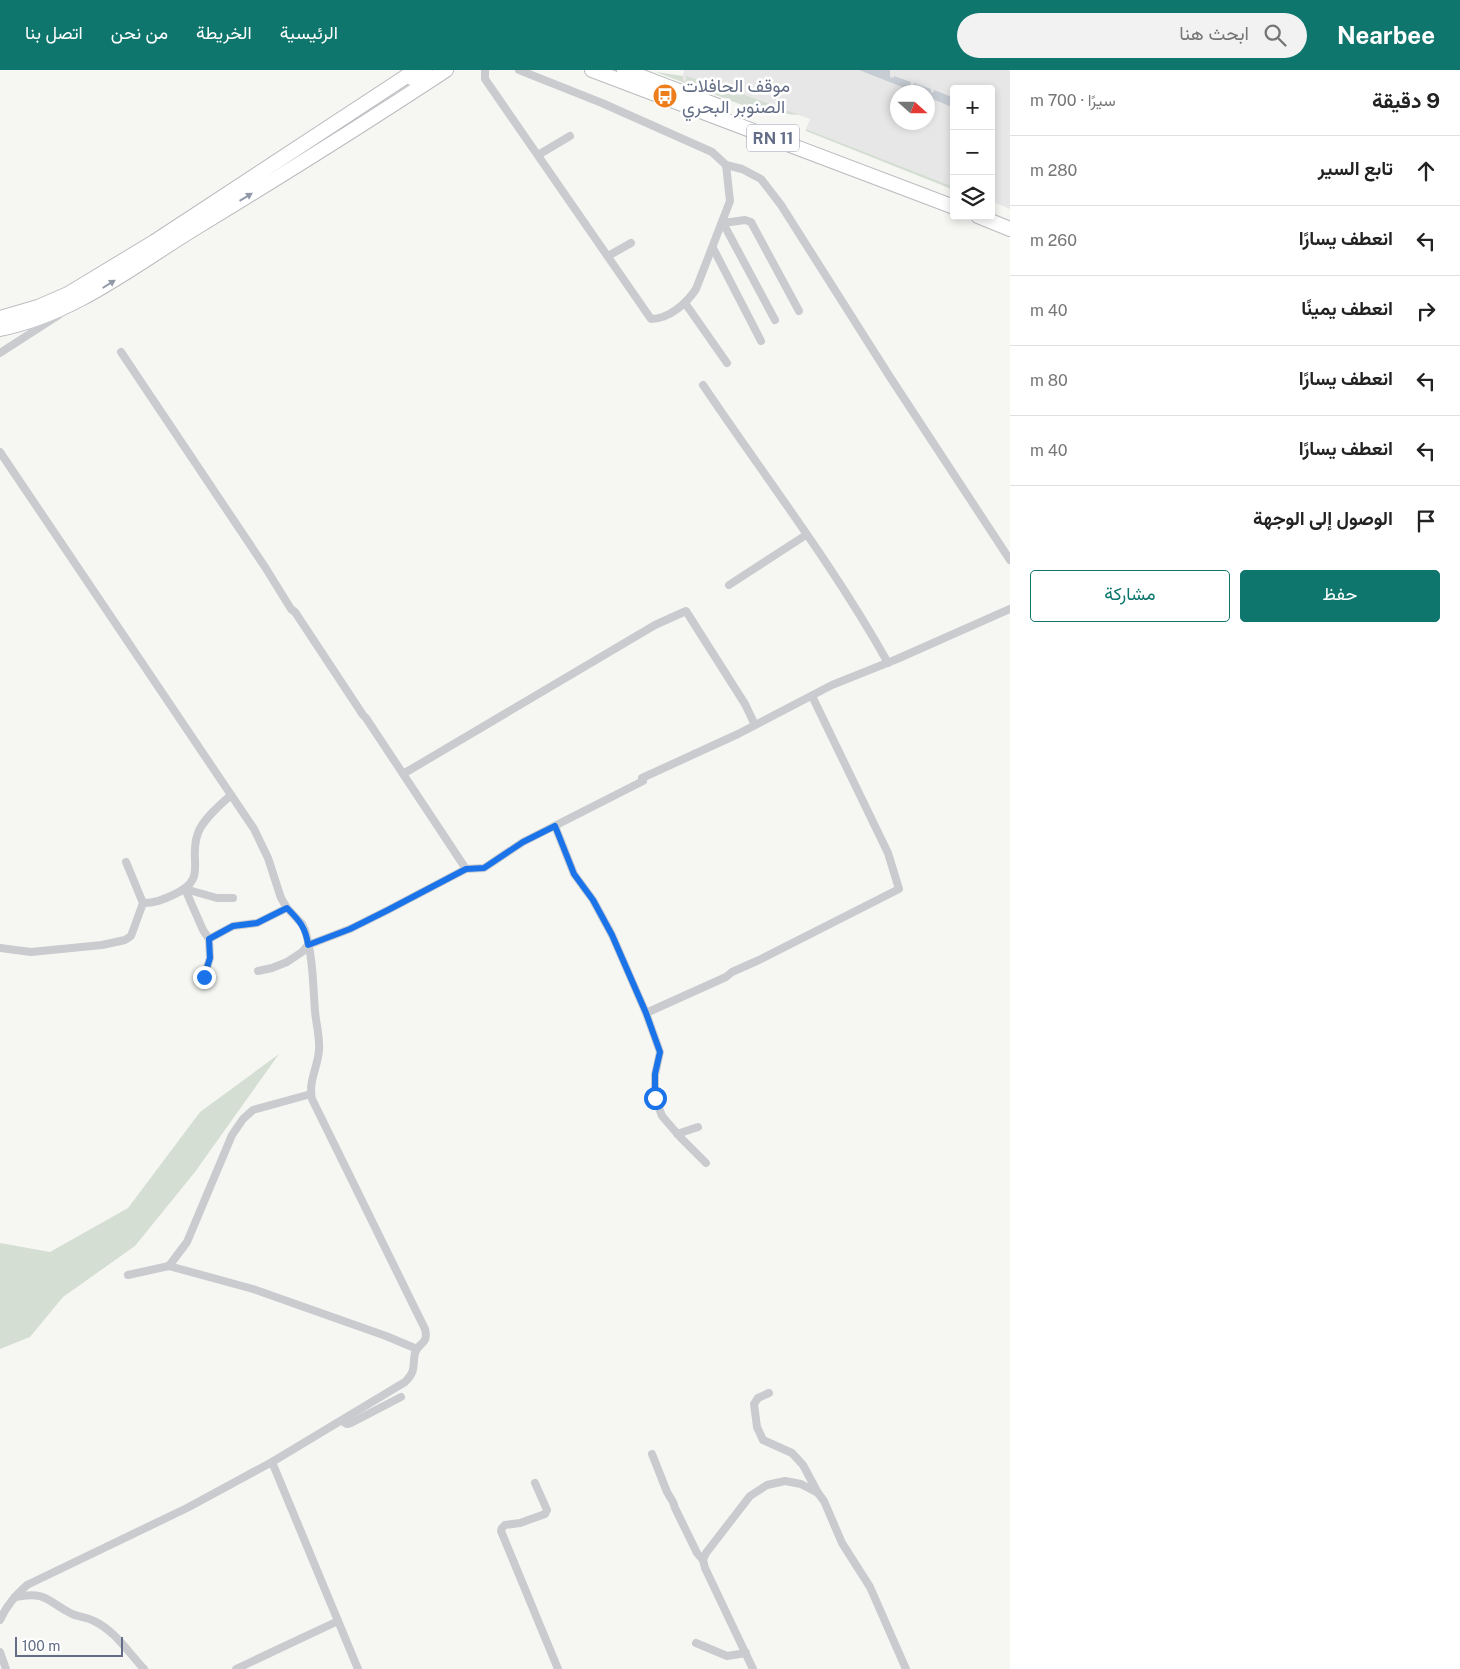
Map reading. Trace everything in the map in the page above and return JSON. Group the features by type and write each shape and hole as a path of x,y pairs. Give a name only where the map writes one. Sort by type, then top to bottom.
{"highway":[{"path":"0,329 60,310 86,296 276,171 416,70"},
{"path":"0,318 38,307 68,294 446,70"},
{"name":"RN 11","path":"592,70 950,205"},
{"name":"RN 11","path":"624,70 950,196"},
{"path":"995,214 1010,220"},
{"path":"988,220 1010,229"}],"main road":[{"path":"276,171 296,154 427,70"},
{"path":"276,171 290,167 436,70"}],"street":[{"path":"485,70 485,79 651,319 660,319 685,303 696,289 730,201 726,165"},
{"path":"519,70 602,103 712,152 726,165 742,169 761,179 781,205 1010,560"},
{"path":"538,155 570,136"},
{"path":"723,223 746,220 751,222 799,311"},
{"path":"723,223 775,320"},
{"path":"608,256 631,243"},
{"path":"713,248 761,341"},
{"path":"0,353 86,296"},
{"path":"685,303 727,363"},
{"path":"121,352 466,869"},
{"path":"703,386 806,535 873,636 888,663"},
{"path":"0,452 260,838 274,875 277,889 287,908 305,930 313,980 319,1048 310,1094 425,1329 425,1340 417,1349 413,1371 408,1379 272,1462 187,1508 27,1585 3,1607 0,1620"},
{"path":"729,585 806,535"},
{"path":"258,971 287,962 308,945 373,918 466,869 484,868 523,842 832,685 888,663 1010,609"},
{"path":"403,774 655,625 686,611 745,704 755,725"},
{"path":"646,1013 726,977 732,972 899,889 888,853 812,696"},
{"path":"144,903 155,903 185,889 192,882 198,832 217,808 231,795"},
{"path":"555,826 574,874 593,900 612,935 646,1013 660,1052 655,1074 655,1098 662,1116 706,1163"},
{"path":"0,948 31,952 102,945 126,940 130,936 144,903 126,862"},
{"path":"185,889 217,898 233,898"},
{"path":"185,889 203,930 209,939 210,958 204,977"},
{"path":"209,939 233,926 257,923 287,908"},
{"path":"169,1266 187,1242 232,1135 243,1119 253,1110 310,1094"},
{"path":"677,1134 698,1127"},
{"path":"128,1275 169,1266 253,1289 386,1336 417,1349"},
{"path":"769,1393 758,1398 754,1404 757,1427 763,1440 792,1453 803,1465 824,1501 842,1543 870,1587 906,1669"},
{"path":"342,1421 351,1424 401,1397"},
{"path":"652,1454 667,1492 674,1502 674,1508 703,1560 705,1568 753,1669"},
{"path":"272,1462 358,1669"},
{"path":"703,1560 730,1520 750,1496 767,1485 785,1481 802,1484 818,1493"},
{"path":"535,1483 546,1510 545,1514 520,1523 505,1525 501,1531 558,1669"},
{"path":"13,1598 27,1595 41,1596 50,1599 72,1614 95,1621 114,1635 144,1669"},
{"path":"236,1669 338,1621"},
{"path":"696,1643 727,1656 746,1653"},
{"path":"0,1652 6,1669"}],"shaded area":[{"path":"684,70 1010,70 1010,209 995,203 995,85 950,85 950,185 806,129 810,119 799,115 758,111 682,82"},
{"path":"859,70 890,70 890,77 893,78 894,76 911,82 912,85 897,85"},
{"path":"656,72 683,76 683,81 686,82 686,76 707,82 728,94 742,94 799,115 758,111"},
{"path":"935,90 950,96 950,106 935,100"},
{"path":"806,129 950,185 950,188 806,131"},
{"path":"279,1054 195,1172 135,1246 63,1297 30,1337 0,1349 0,1243 50,1252 128,1208 200,1112"}],"place":[{"name":"موقف الحافلات الصنوبر البحري","path":"665,96"}],"route":[{"path":"204,977 210,958 209,939 233,926 257,923 287,908 302,924 308,945 350,929 466,869 484,868 523,842 555,826 574,874 593,900 612,935 646,1013 660,1052 655,1074 655,1098"}]}
